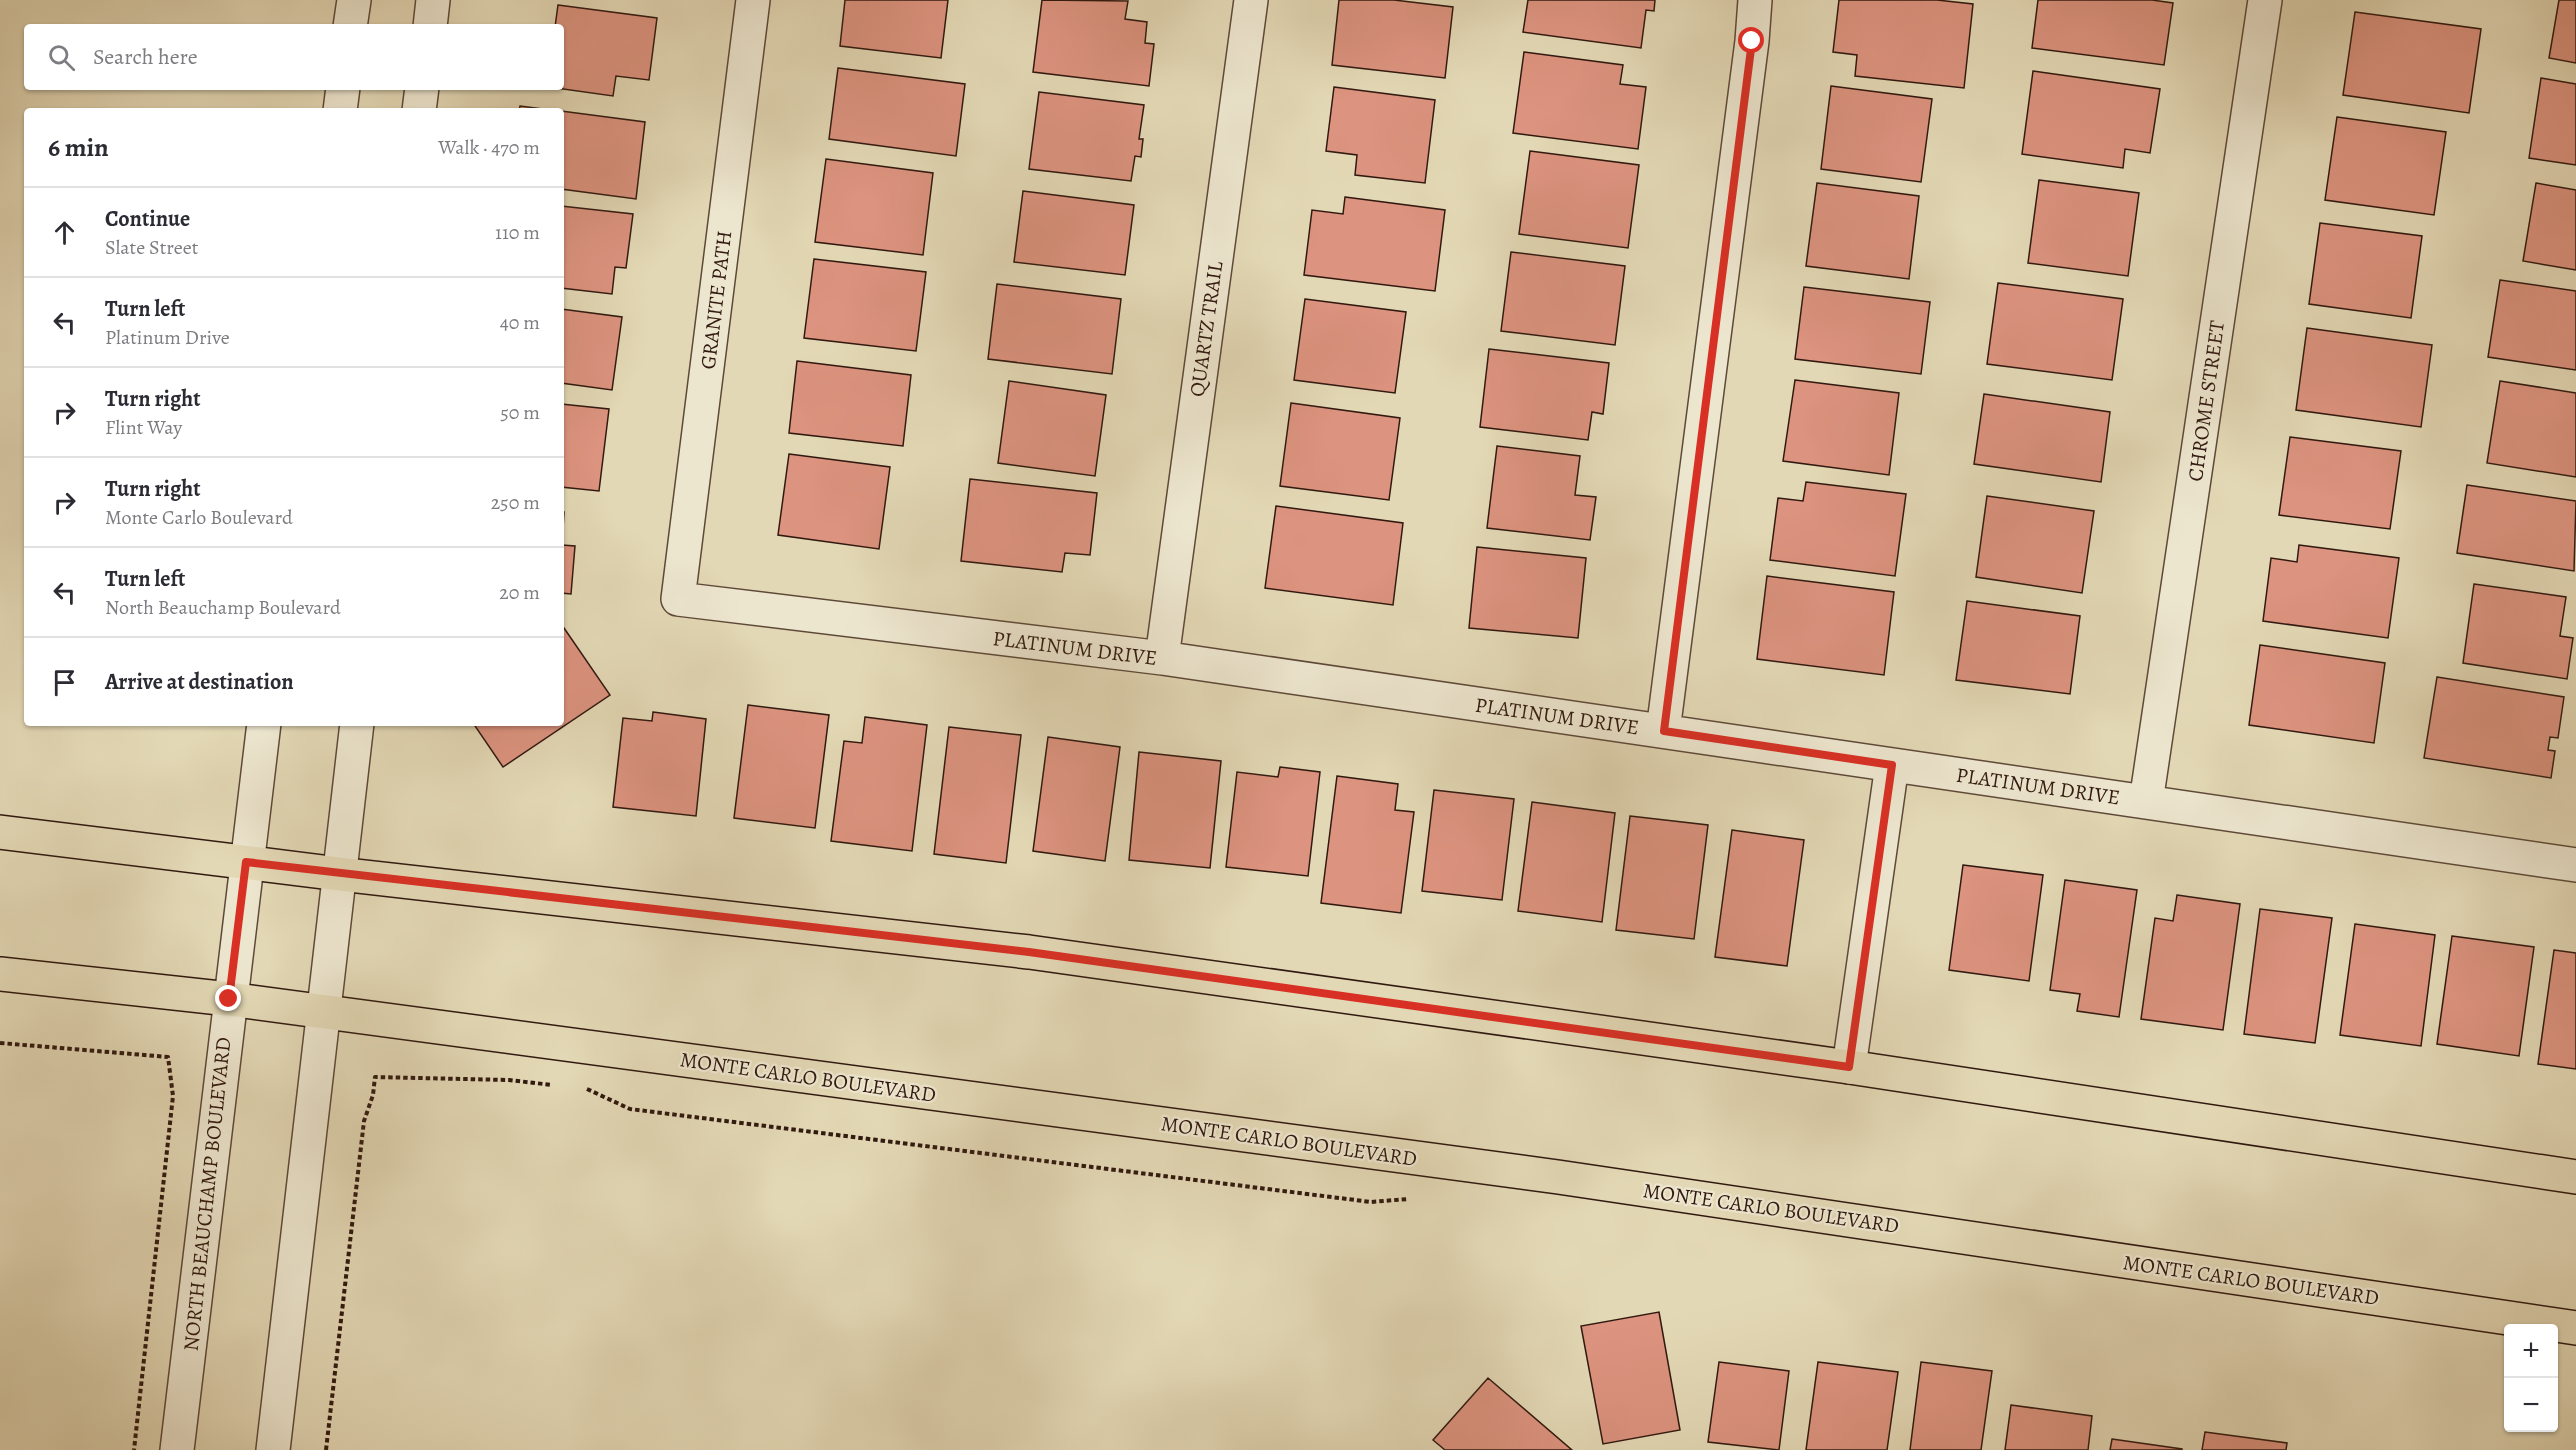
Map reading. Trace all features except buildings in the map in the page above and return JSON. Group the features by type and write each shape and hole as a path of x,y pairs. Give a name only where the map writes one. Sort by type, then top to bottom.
{"main road":[{"path":"0,832 339,874 1029,952 1849,1067 2576,1178"},
{"name":"MONTE CARLO BOULEVARD","path":"0,974 229,999 1570,1179 2576,1328"}],"street":[{"path":"351,24 354,0"},
{"path":"430,24 433,0"},
{"name":"GRANITE PATH","path":"678,599 753,0"},
{"name":"QUARTZ TRAIL","path":"1162,658 1251,0"},
{"path":"1664,731 1752,41 1755,0"},
{"name":"CHROME STREET","path":"2146,802 2265,0"},
{"path":"340,108 343,90"},
{"path":"419,108 422,90"},
{"name":"PLATINUM DRIVE","path":"678,599 1162,658 2576,865"},
{"name":"NORTH BEAUCHAMP BOULEVARD","path":"177,1450 229,999 264,726"},
{"path":"273,1450 357,726"},
{"path":"1849,1067 1892,765"}],"path":[{"path":"0,1043 168,1057 173,1096 134,1450"},
{"path":"326,1450 364,1121 373,1095 375,1077 509,1080 553,1085"},
{"path":"576,1088 587,1089 630,1109 1371,1202 1414,1198"}],"route":[{"path":"229,999 246,862 1029,952 1849,1067 1892,765 1664,731 1752,41"}]}
